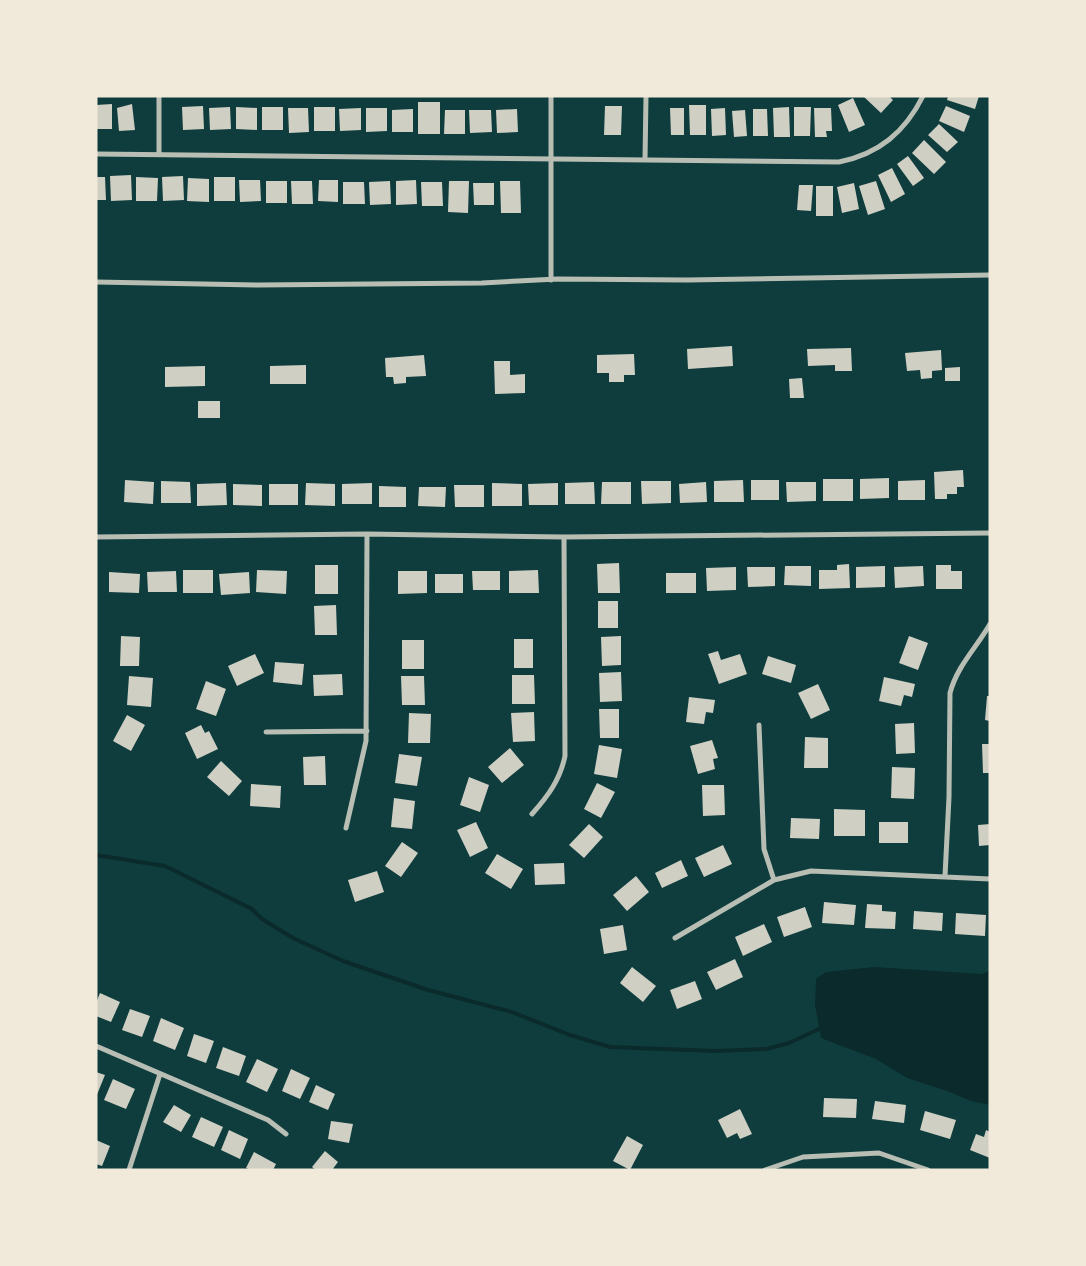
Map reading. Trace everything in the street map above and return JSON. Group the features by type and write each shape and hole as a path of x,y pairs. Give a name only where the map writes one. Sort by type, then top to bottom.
{"street":[{"path":"159,96 159,154"},
{"path":"550,96 551,280"},
{"path":"645,160 646,96"},
{"path":"96,154 823,163 850,160 888,142 909,121 923,96"},
{"path":"96,282 259,285 990,275"},
{"path":"96,537 367,534 564,537 990,533"},
{"path":"346,828 365,753 367,731 367,534"},
{"path":"532,814 550,794 563,766 565,756 564,537"},
{"path":"945,876 949,796 950,693 953,680 961,666 990,624"},
{"path":"759,725 764,849 774,880"},
{"path":"266,732 367,731"},
{"path":"675,938 774,880 811,871 990,879"},
{"path":"96,1046 268,1120 285,1134"},
{"path":"129,1170 160,1074"},
{"path":"765,1170 803,1157 879,1153 928,1170"}],"water":[{"path":"874,967 981,974 990,971 990,1105 971,1101 907,1078 876,1059 821,1038 815,1005 816,979 826,972"}],"building":[{"path":"863,96 889,96 893,100 881,113"},
{"path":"948,96 979,96 975,109 947,100"},
{"path":"853,98 865,125 849,132 838,105"},
{"path":"418,102 440,102 440,134 418,134"},
{"path":"112,104 112,129 96,129 96,105"},
{"path":"132,104 135,130 119,131 117,108"},
{"path":"689,105 706,105 706,135 690,135"},
{"path":"203,106 204,129 183,130 182,107"},
{"path":"605,106 622,106 621,135 604,135"},
{"path":"946,106 970,116 964,132 939,121"},
{"path":"230,107 231,129 210,130 209,108"},
{"path":"236,107 257,108 257,130 236,129"},
{"path":"262,107 283,107 283,130 262,130"},
{"path":"314,107 335,107 335,131 314,131"},
{"path":"789,107 790,137 774,137 773,108"},
{"path":"794,107 811,107 810,136 794,136"},
{"path":"288,108 308,108 309,132 289,133"},
{"path":"361,108 361,130 340,131 339,109"},
{"path":"366,108 387,108 387,131 366,132"},
{"path":"670,108 684,108 684,135 671,135"},
{"path":"725,108 726,135 712,136 711,109"},
{"path":"814,108 831,108 832,131 826,131 827,137 815,137"},
{"path":"413,109 413,132 392,132 392,110"},
{"path":"517,109 518,132 497,133 496,110"},
{"path":"753,109 767,109 768,136 753,136"},
{"path":"445,110 465,110 465,134 444,134"},
{"path":"469,110 491,110 492,132 470,133"},
{"path":"745,110 747,136 734,137 732,111"},
{"path":"939,124 958,142 947,152 928,135"},
{"path":"924,140 946,162 934,174 912,153"},
{"path":"908,156 924,178 913,186 897,164"},
{"path":"892,168 905,194 891,202 878,175"},
{"path":"131,175 132,200 111,201 110,176"},
{"path":"183,176 184,200 163,201 162,177"},
{"path":"96,177 105,177 106,200 96,200"},
{"path":"136,177 158,178 157,201 136,201"},
{"path":"214,177 235,177 235,201 214,201"},
{"path":"188,178 209,179 209,202 187,201"},
{"path":"239,180 260,180 261,201 240,202"},
{"path":"319,180 338,180 338,202 318,201"},
{"path":"416,180 417,204 396,205 396,181"},
{"path":"266,181 287,181 287,203 266,203"},
{"path":"291,181 312,181 313,204 292,204"},
{"path":"390,181 391,204 370,205 369,182"},
{"path":"449,181 469,181 468,213 448,212"},
{"path":"500,181 520,181 521,213 501,213"},
{"path":"876,181 885,209 868,215 859,186"},
{"path":"343,182 364,182 365,204 343,204"},
{"path":"421,182 442,182 443,206 422,206"},
{"path":"473,183 494,183 494,205 474,205"},
{"path":"854,183 859,209 842,213 837,187"},
{"path":"799,185 813,185 811,211 797,210"},
{"path":"816,186 833,186 833,216 816,216"},
{"path":"732,346 733,366 688,369 687,349"},
{"path":"851,348 852,371 835,371 835,365 808,366 807,349"},
{"path":"941,350 942,370 932,371 932,378 921,379 920,370 907,371 905,353"},
{"path":"634,354 635,375 624,375 624,382 609,382 609,373 597,373 597,355"},
{"path":"424,355 426,376 406,377 406,383 394,384 393,377 386,377 385,358"},
{"path":"494,361 510,361 510,375 525,374 525,393 495,394"},
{"path":"306,365 306,384 270,384 270,366"},
{"path":"205,366 205,386 165,387 165,367"},
{"path":"960,367 960,381 945,381 945,368"},
{"path":"802,378 804,398 790,398 789,379"},
{"path":"198,401 220,401 220,418 198,418"},
{"path":"963,470 964,487 957,487 957,494 947,494 947,499 935,499 934,472"},
{"path":"889,478 889,498 860,499 860,479"},
{"path":"823,479 853,479 853,501 823,501"},
{"path":"125,480 154,482 153,504 124,502"},
{"path":"743,480 744,502 714,502 714,481"},
{"path":"751,480 779,480 779,500 751,500"},
{"path":"925,480 925,500 898,500 898,481"},
{"path":"161,481 190,482 191,503 161,503"},
{"path":"641,481 671,481 671,503 642,504"},
{"path":"594,482 595,504 565,504 565,483"},
{"path":"602,482 631,482 631,504 601,504"},
{"path":"706,482 707,502 680,503 679,484"},
{"path":"786,482 816,482 816,501 787,502"},
{"path":"226,483 227,505 197,506 197,484"},
{"path":"306,483 335,484 335,506 305,505"},
{"path":"372,483 372,504 342,504 342,484"},
{"path":"492,483 522,484 522,506 492,506"},
{"path":"558,483 558,505 529,505 528,484"},
{"path":"233,484 262,485 262,506 233,505"},
{"path":"269,484 298,484 298,505 269,505"},
{"path":"454,485 484,485 484,507 455,507"},
{"path":"379,486 406,487 406,507 379,507"},
{"path":"419,487 446,487 445,507 418,506"},
{"path":"619,563 620,593 598,593 597,564"},
{"path":"849,564 850,588 819,589 819,570 837,570 837,565"},
{"path":"315,565 338,565 338,594 315,594"},
{"path":"936,565 951,565 951,571 962,571 962,589 936,589"},
{"path":"785,566 811,566 811,586 784,585"},
{"path":"885,566 885,587 856,588 856,567"},
{"path":"923,566 924,586 895,588 894,567"},
{"path":"736,567 736,590 707,591 706,568"},
{"path":"747,567 775,567 775,586 748,587"},
{"path":"183,570 213,570 213,593 183,593"},
{"path":"257,570 287,571 286,594 256,592"},
{"path":"538,570 539,593 509,593 509,571"},
{"path":"176,571 177,592 148,592 147,572"},
{"path":"398,571 427,571 427,593 398,594"},
{"path":"472,571 500,571 500,590 473,590"},
{"path":"109,572 140,574 139,593 109,592"},
{"path":"249,572 250,593 221,595 219,574"},
{"path":"666,573 696,573 696,593 666,593"},
{"path":"435,574 463,574 463,593 435,593"},
{"path":"598,601 618,601 618,628 598,628"},
{"path":"336,605 337,635 315,635 314,606"},
{"path":"121,636 140,637 139,666 120,666"},
{"path":"621,636 621,665 602,666 601,637"},
{"path":"909,636 928,643 918,670 899,663"},
{"path":"514,639 533,639 533,668 514,668"},
{"path":"402,640 424,640 424,669 402,669"},
{"path":"718,651 721,660 740,654 747,674 719,684 708,654"},
{"path":"255,654 264,673 237,686 228,666"},
{"path":"768,656 796,665 791,683 762,674"},
{"path":"275,662 304,664 302,685 273,682"},
{"path":"621,672 622,701 600,702 599,673"},
{"path":"342,674 343,695 314,696 313,675"},
{"path":"512,675 534,675 535,704 512,704"},
{"path":"129,676 153,678 151,707 127,705"},
{"path":"401,676 424,676 425,705 402,705"},
{"path":"884,677 915,684 912,697 904,695 901,706 879,701"},
{"path":"206,681 226,689 216,716 196,709"},
{"path":"818,684 830,710 811,719 798,693"},
{"path":"987,696 990,696 990,721 985,720"},
{"path":"689,697 715,700 713,713 706,712 704,724 686,722"},
{"path":"599,709 619,709 619,738 600,738"},
{"path":"534,712 535,741 513,742 511,713"},
{"path":"409,713 431,714 430,743 408,743"},
{"path":"127,715 145,725 131,751 113,741"},
{"path":"914,723 915,753 896,754 895,724"},
{"path":"201,725 205,733 209,731 218,749 197,759 185,733"},
{"path":"805,737 828,738 828,768 804,768"},
{"path":"712,740 718,758 713,759 715,769 698,774 690,746"},
{"path":"982,744 990,744 990,773 983,773"},
{"path":"599,745 622,749 617,778 594,774"},
{"path":"510,748 524,765 502,783 488,767"},
{"path":"399,754 422,757 417,786 395,783"},
{"path":"325,756 326,785 304,785 303,757"},
{"path":"221,761 242,781 229,796 207,777"},
{"path":"892,767 915,768 914,799 891,798"},
{"path":"469,777 489,785 480,812 460,805"},
{"path":"597,783 615,792 601,818 584,809"},
{"path":"251,784 281,786 280,808 250,806"},
{"path":"702,785 724,785 725,815 703,816"},
{"path":"394,798 415,801 412,829 391,827"},
{"path":"834,809 865,810 865,836 834,836"},
{"path":"791,818 820,819 819,839 790,838"},
{"path":"476,822 488,848 470,857 457,830"},
{"path":"879,822 908,822 908,843 879,843"},
{"path":"589,824 603,837 584,858 569,845"},
{"path":"990,824 990,845 979,846 978,825"},
{"path":"402,842 418,853 401,877 385,866"},
{"path":"723,845 732,864 704,877 695,858"},
{"path":"497,854 523,869 511,889 485,873"},
{"path":"681,860 688,876 662,888 655,873"},
{"path":"564,863 565,884 535,885 534,864"},
{"path":"377,871 384,892 355,902 348,880"},
{"path":"636,876 649,892 627,911 613,895"},
{"path":"824,902 856,905 854,925 822,923"},
{"path":"867,904 882,905 882,911 896,912 895,929 865,928"},
{"path":"805,907 812,927 784,937 777,917"},
{"path":"914,911 943,913 942,931 913,929"},
{"path":"956,913 986,915 985,936 955,934"},
{"path":"764,924 772,942 743,956 735,937"},
{"path":"623,925 627,950 604,954 600,929"},
{"path":"735,959 743,977 716,990 707,972"},
{"path":"632,967 656,986 643,1002 620,983"},
{"path":"695,981 702,999 677,1009 670,990"},
{"path":"100,993 120,1002 111,1022 96,1016 96,1003"},
{"path":"130,1009 150,1016 142,1037 122,1030"},
{"path":"161,1018 184,1028 175,1050 153,1041"},
{"path":"194,1034 214,1041 206,1063 187,1056"},
{"path":"223,1047 246,1056 239,1076 216,1068"},
{"path":"257,1059 278,1069 267,1092 246,1082"},
{"path":"291,1069 310,1078 300,1099 282,1091"},
{"path":"96,1072 105,1075 96,1097"},
{"path":"113,1079 135,1089 126,1109 104,1100"},
{"path":"316,1085 335,1094 328,1110 309,1102"},
{"path":"824,1098 857,1099 856,1118 823,1117"},
{"path":"875,1101 906,1105 904,1123 872,1119"},
{"path":"174,1105 191,1115 181,1132 163,1122"},
{"path":"740,1109 752,1134 740,1139 737,1133 727,1138 718,1120"},
{"path":"925,1111 956,1120 950,1139 920,1130"},
{"path":"201,1117 223,1127 214,1147 192,1137"},
{"path":"331,1121 353,1124 349,1143 328,1139"},
{"path":"229,1130 248,1139 240,1159 221,1150"},
{"path":"986,1130 990,1132 990,1158 970,1150 976,1134 984,1137"},
{"path":"627,1136 643,1145 630,1170 613,1161"},
{"path":"96,1140 110,1146 102,1166 96,1164"},
{"path":"325,1151 338,1162 332,1170 316,1170 312,1167"},
{"path":"254,1152 276,1164 273,1170 246,1168"}],"waterway":[{"path":"96,855 165,866 252,909 262,919 293,938 343,961 428,990 512,1012 570,1035 610,1047 716,1051 766,1049 789,1043 819,1029"}]}
